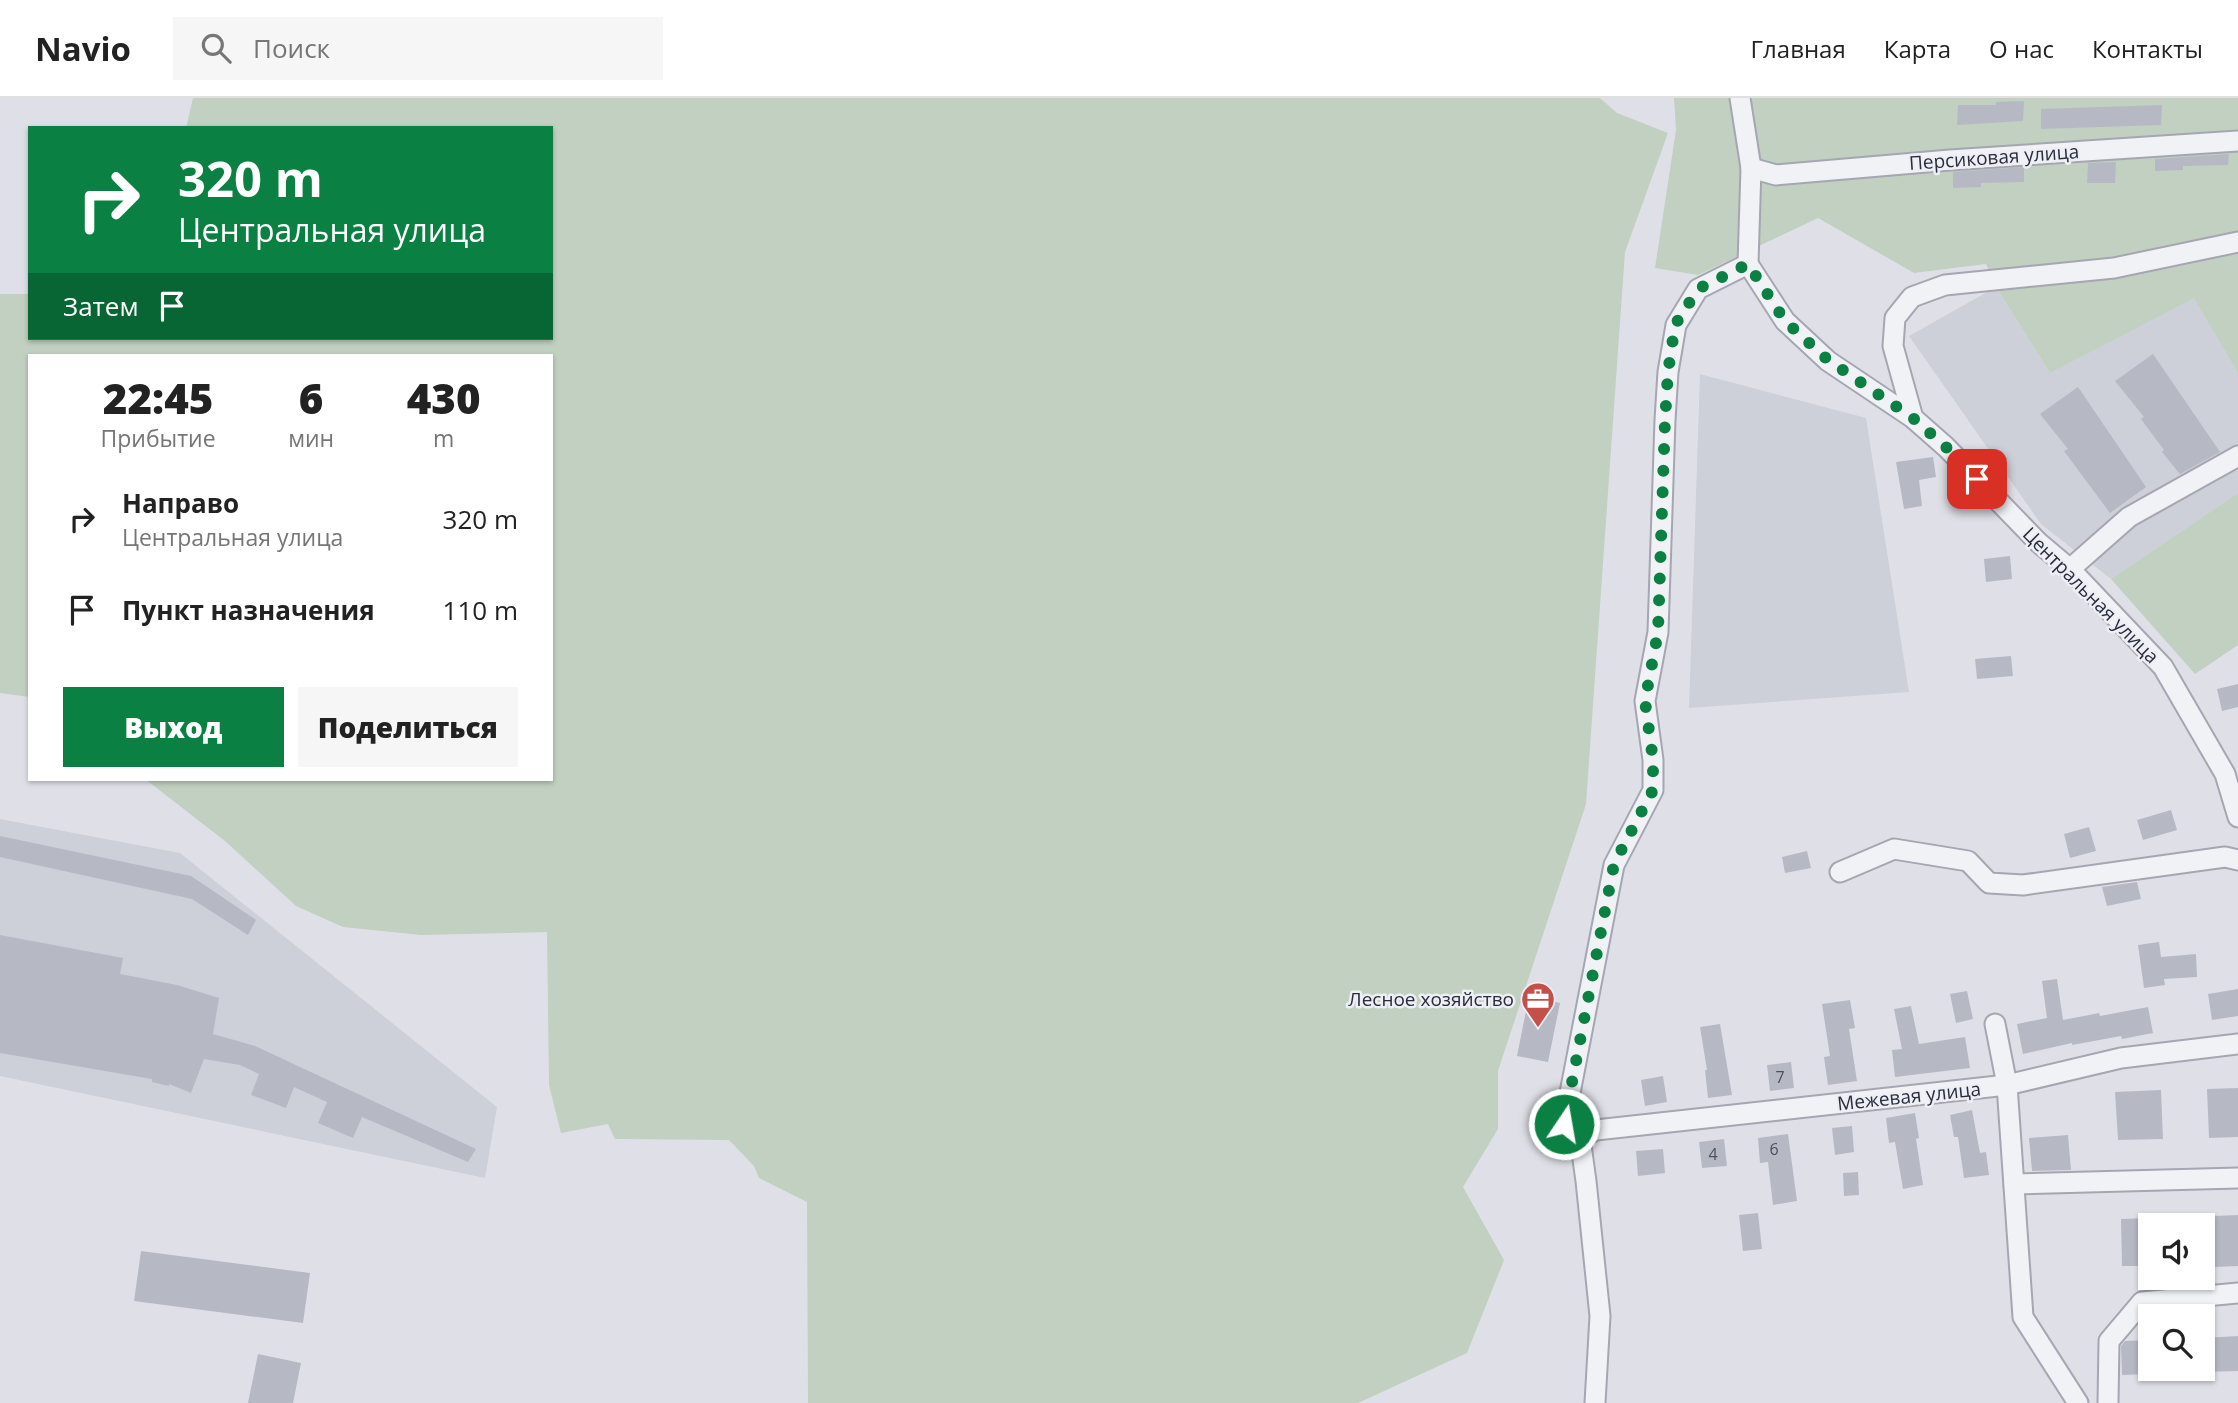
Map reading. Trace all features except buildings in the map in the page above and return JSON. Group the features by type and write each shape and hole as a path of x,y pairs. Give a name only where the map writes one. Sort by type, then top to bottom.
{"street":[{"path":"1595,1403 1600,1316 1586,1181 1580,1138 1564,1124 1614,864 1653,790 1653,760 1645,701 1658,632 1665,420 1675,325 1698,289 1748,264 1751,168 1740,98"},
{"name":"Персиковая улица","path":"1751,168 1776,175 1937,161 2238,141"},
{"path":"1913,418 1894,346 1895,318 1912,297 1945,285 2114,268 2238,242"},
{"name":"Центральная улица","path":"1748,264 1785,321 1819,353 1913,418 1946,447 2038,542 2070,569 2163,667 2225,774 2238,817"},
{"path":"2070,569 2129,517 2238,456"},
{"path":"1840,872 1894,849 1968,861 1990,883 2024,885 2225,857 2238,860"},
{"path":"1996,1024 2007,1085 2023,1317 2078,1403"},
{"name":"Межевая улица","path":"1580,1138 1596,1130 2007,1085 2121,1058 2238,1044"},
{"path":"2014,1184 2238,1178"},
{"path":"2108,1403 2109,1340 2142,1302 2238,1293"}],"shaded area":[{"path":"1996,287 2050,373 2194,297 2238,373 2238,493 2111,579 2041,524 1909,336"},
{"path":"1700,374 1866,418 1909,692 1689,708"},
{"path":"0,819 180,853 497,1107 485,1178 0,1076"}],"green space":[{"path":"193,98 1600,98 1617,113 1668,133 1625,252 1586,804 1498,1071 1498,1129 1463,1187 1504,1260 1467,1353 1358,1403 808,1403 807,1202 759,1178 754,1166 729,1140 615,1139 608,1124 561,1133 549,1085 547,932 421,935 343,927 296,906 225,841 148,781 553,781 553,354 28,354 28,697 0,693 0,294 28,294 28,340 553,340 553,126 186,126"},
{"path":"1674,98 2238,98 2238,373 2194,298 2050,373 1996,287 1986,264 1914,273 1818,218 1698,275 1655,268 1676,130"},
{"path":"2238,493 2238,645 2195,674 2111,579"}],"place":[{"name":"Лесное хозяйство","path":"1538,1029"}],"route":[{"path":"1564,1124 1614,864 1653,790 1653,760 1645,701 1658,632 1668,372 1675,325 1698,289 1748,264 1785,321 1828,360 1913,418 1977,479"}]}
